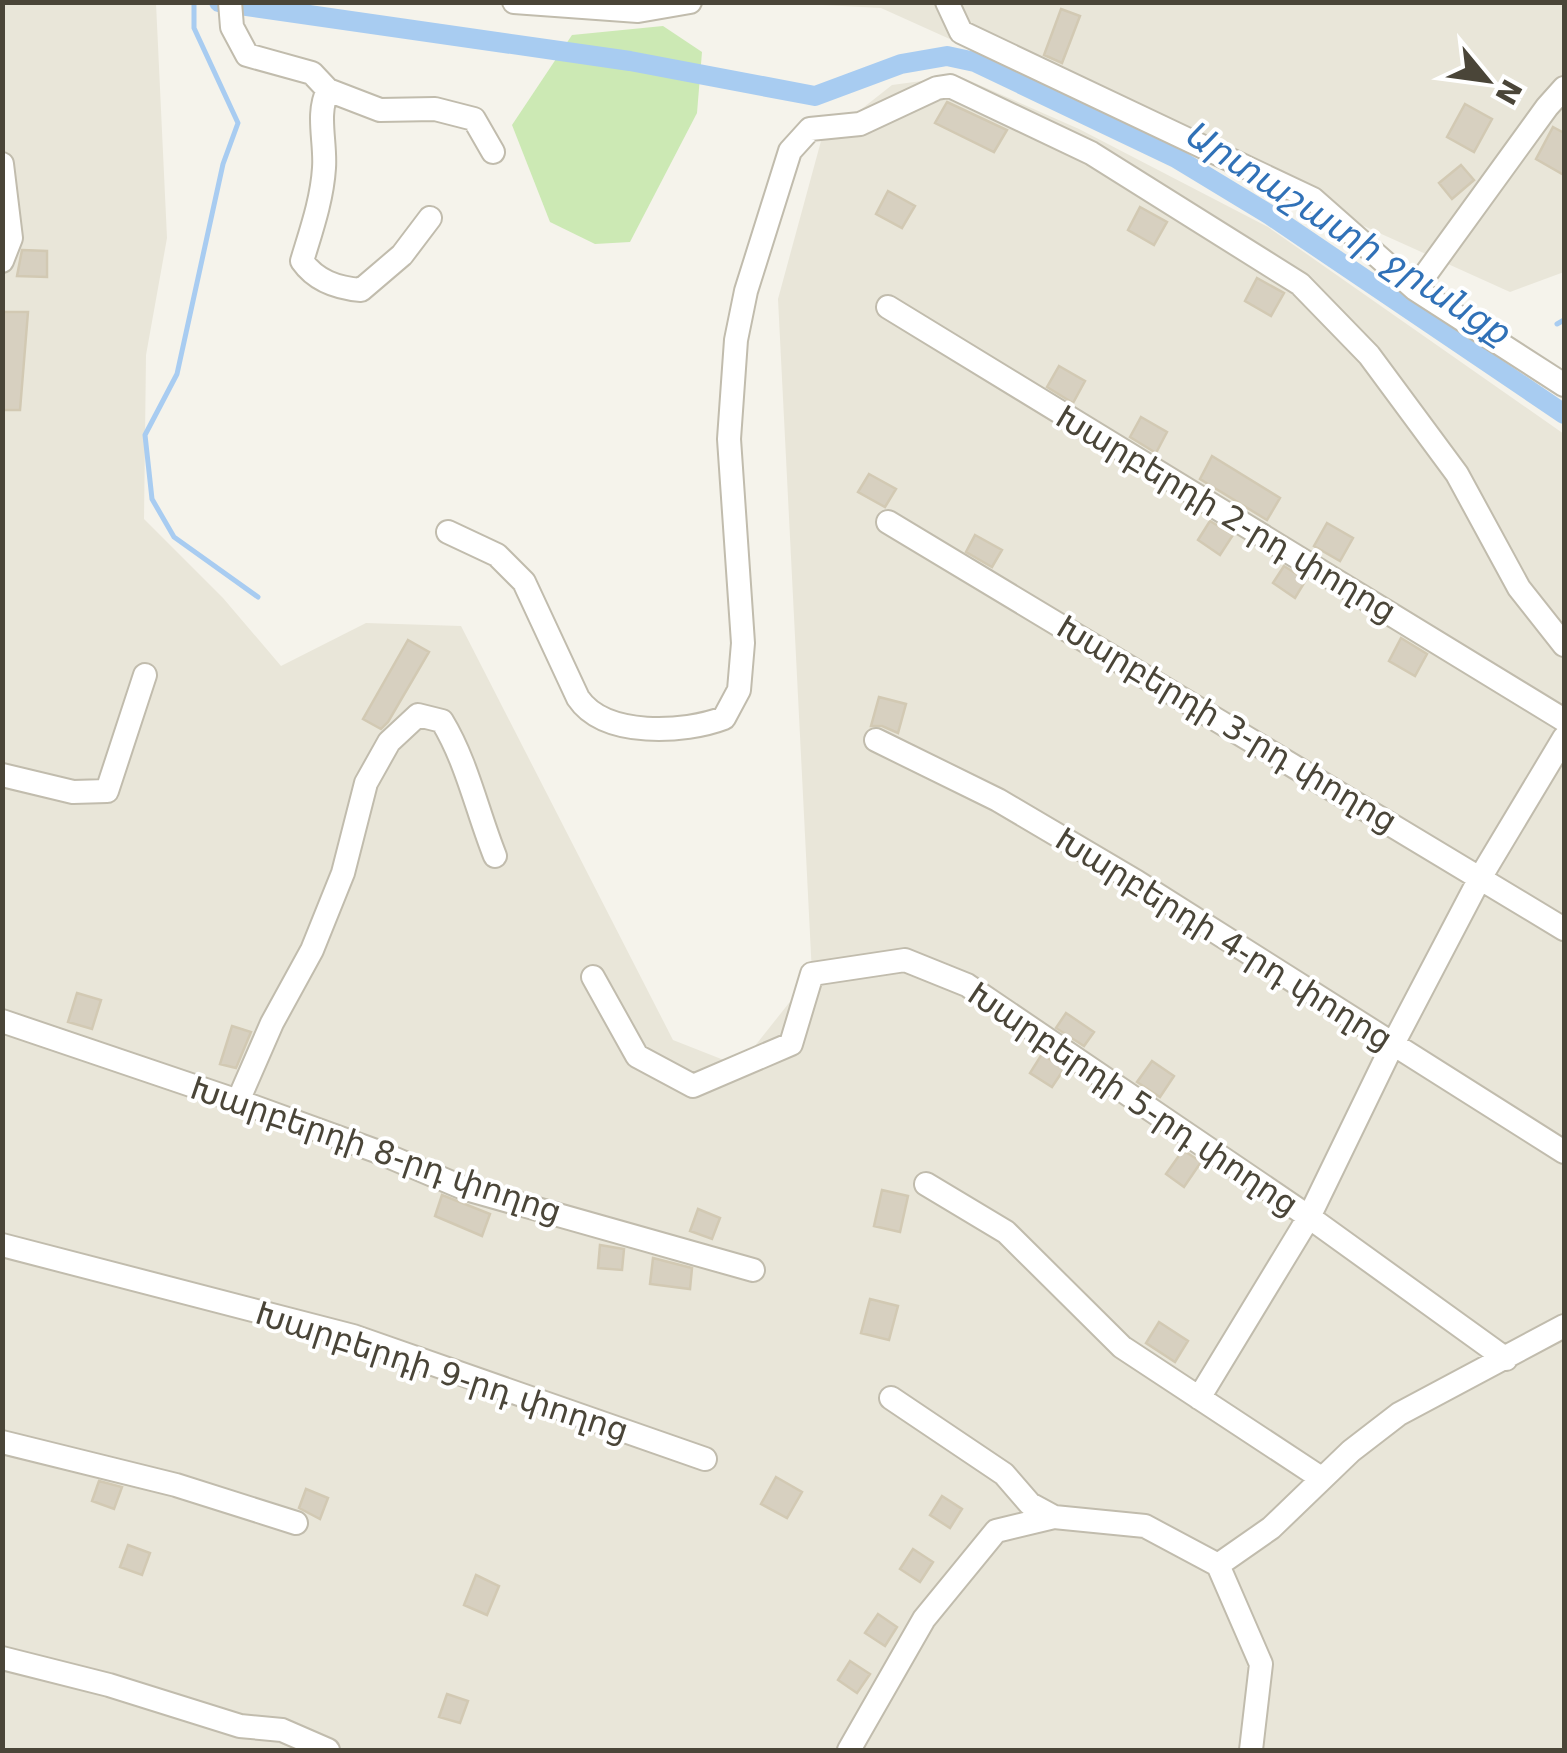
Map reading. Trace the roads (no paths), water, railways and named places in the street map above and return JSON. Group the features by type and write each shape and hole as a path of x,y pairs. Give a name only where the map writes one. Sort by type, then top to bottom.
{"street":[{"path":"514,2 638,11 690,2"},
{"path":"948,2 961,32 1313,199 1415,289 1564,385"},
{"path":"230,10 232,27 248,56 312,73 328,90 380,110 435,109 474,119 493,152"},
{"path":"448,532 497,555 524,582 578,698 592,714 646,728 678,730 706,724 730,712 740,690 743,643 729,439 730,389 746,291 792,149 814,128 860,124 937,88 950,86 1091,153 1300,284 1369,355 1457,474 1519,588 1564,645"},
{"path":"1415,289 1564,88"},
{"path":"328,90 322,102 324,168 302,261 311,274 341,289 361,290 402,255 430,218"},
{"path":"2,164 11,238 2,261"},
{"name":"Խարբերդի 2-րդ փողոց","path":"888,307 1564,720"},
{"name":"Խարբերդի 3-րդ փողոց","path":"888,522 1564,929"},
{"path":"2,775 74,792 106,791 145,675"},
{"path":"238,1101 272,1024 312,950 343,874 366,783 389,742 418,715 442,720 458,747 494,856"},
{"path":"1199,1398 1309,1217 1480,878 1564,738"},
{"name":"Խարբերդի 4-րդ փողոց","path":"876,740 998,800 1060,836 1564,1152"},
{"name":"Խարբերդի 5-րդ փողոց","path":"593,977 637,1056 692,1086 790,1044 812,974 905,960 966,986 1309,1217 1506,1359"},
{"name":"Խարբերդի 8-րդ փողոց","path":"2,1021 238,1101 466,1189 753,1270"},
{"path":"926,1184 1006,1232 1122,1347 1321,1478"},
{"name":"Խարբերդի 9-րդ փողոց","path":"2,1245 353,1336 705,1459"},
{"path":"1218,1565 1270,1528 1321,1478 1399,1414 1564,1326"},
{"path":"892,1398 1004,1474 1030,1504 1054,1517"},
{"path":"2,1442 176,1485 296,1523"},
{"path":"850,1750 924,1619 996,1531 1054,1517 1144,1526 1218,1565 1261,1664 1252,1750"},
{"path":"2,1658 240,1726 282,1730 328,1750"}],"waterway":[{"path":"194,2 194,28 238,123 223,164 177,374 145,435 152,499 174,537 258,597"},
{"name":"Արտաշատի ջրանցք","path":"219,2 630,61 815,96 901,64 947,56 975,62 1176,158 1270,215 1564,414"},
{"path":"1557,324 1564,320"}]}
